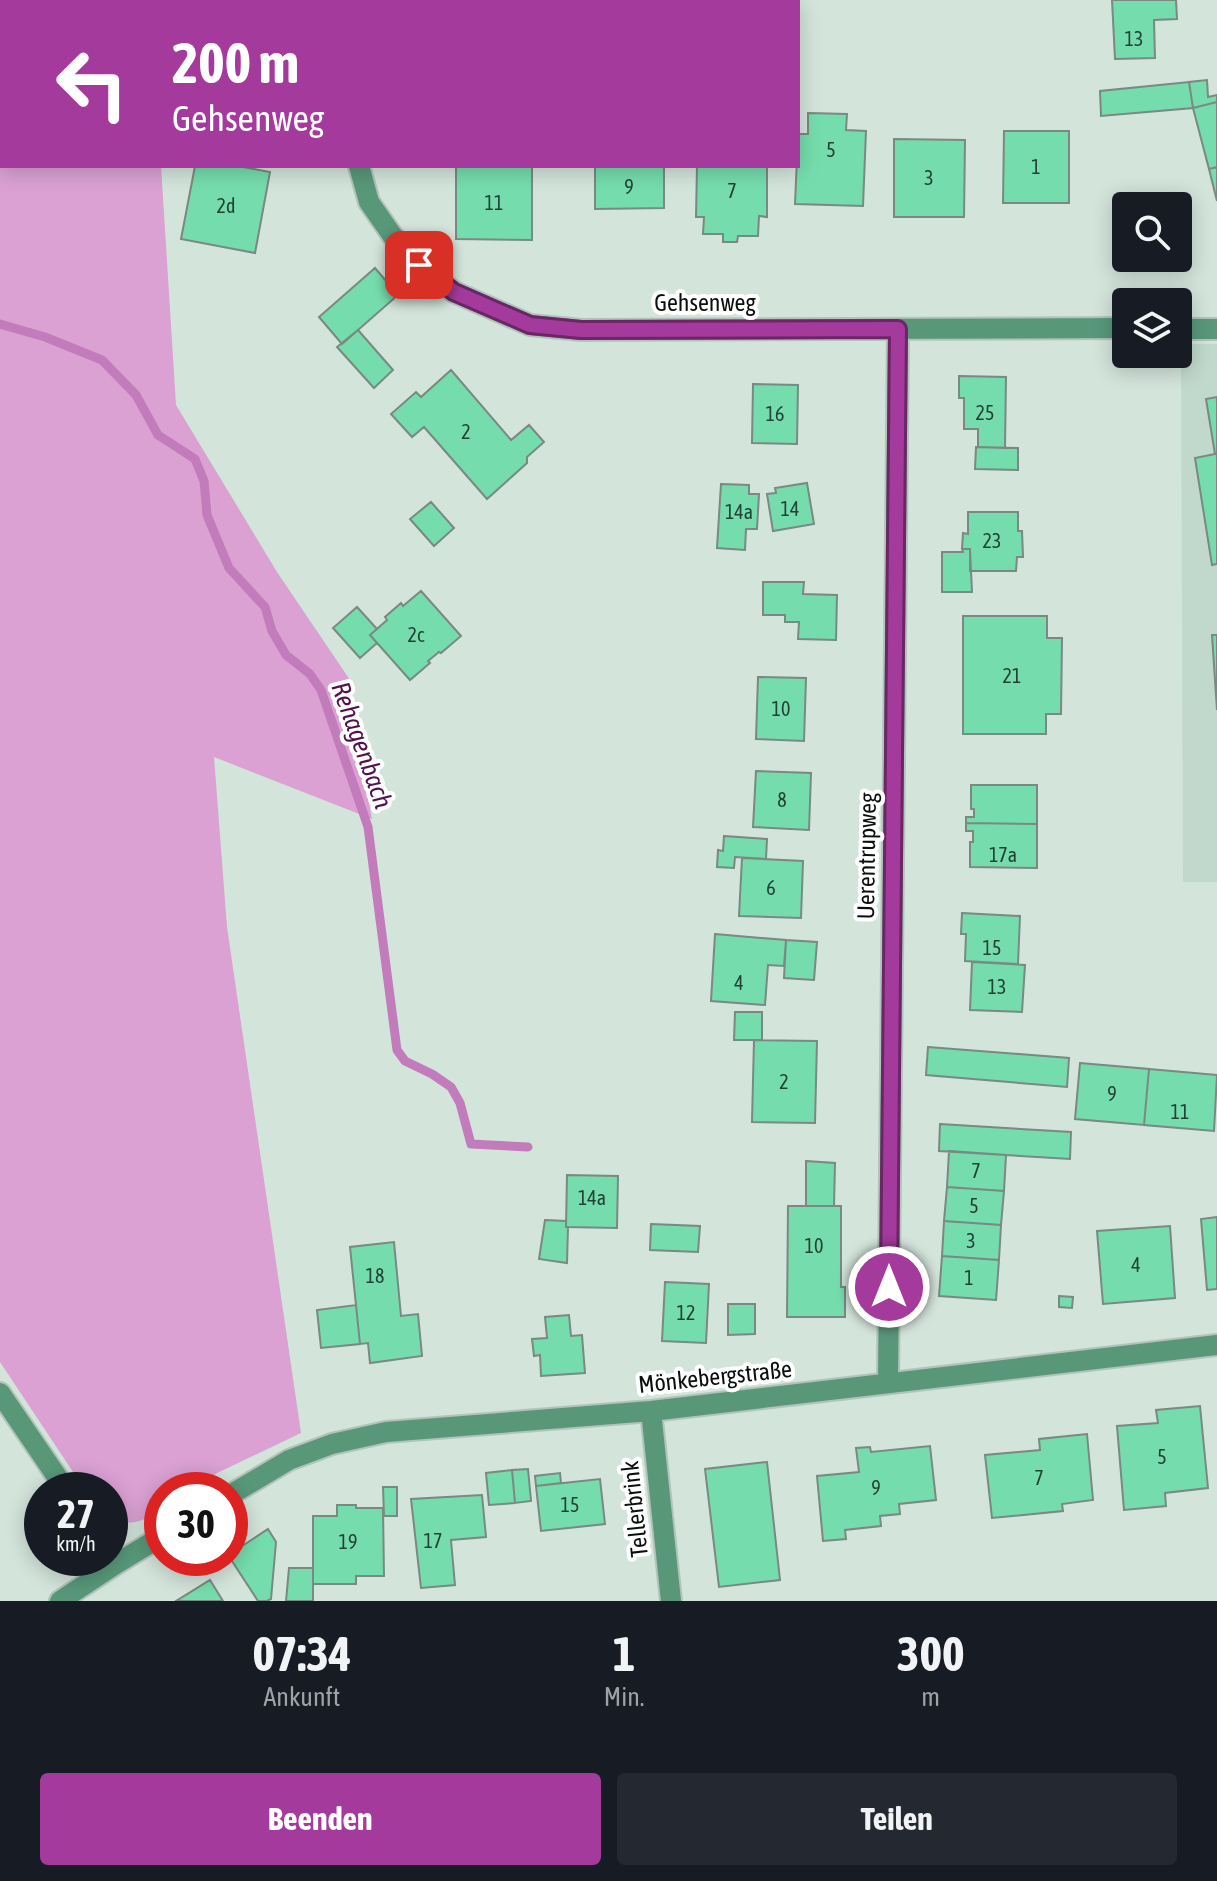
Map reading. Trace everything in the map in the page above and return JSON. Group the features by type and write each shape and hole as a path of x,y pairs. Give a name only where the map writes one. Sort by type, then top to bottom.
{"street":[{"name":"Gehsenweg","path":"360,168 369,202 392,235 419,265 454,292 530,325 581,330 1112,328"},
{"name":"Uerentrupweg","path":"888,1383 898,329"},
{"path":"1192,329 1217,329"},
{"name":"Mönkebergstraße","path":"248,1484 289,1460 332,1444 386,1432 651,1411 1217,1345"},
{"path":"0,1393 54,1472"},
{"name":"Tellerbrink","path":"651,1411 671,1601"},
{"path":"60,1601 92,1576"}],"shaded area":[{"path":"0,168 161,168 176,405 277,572 350,680 350,702 372,819 214,757 227,927 301,1433 219,1472 144,1472 143,1520 128,1522 128,1472 73,1472 0,1362"},
{"path":"1192,344 1217,344 1217,882 1183,882 1181,368 1192,368"}],"building":[{"path":"1112,0 1176,0 1177,19 1154,20 1155,58 1115,59"},
{"path":"1207,80 1208,97 1217,95 1217,102 1193,108 1189,82"},
{"path":"1189,82 1193,108 1101,116 1100,91"},
{"path":"1217,102 1217,167 1209,169 1193,108"},
{"path":"808,113 847,114 846,130 866,131 863,206 795,204 797,168 800,168 800,134 808,134"},
{"path":"1004,131 1069,131 1069,203 1003,203"},
{"path":"894,139 965,140 964,217 894,217"},
{"path":"1217,167 1217,201 1209,169"},
{"path":"195,168 249,168 270,172 255,253 181,239"},
{"path":"456,168 532,168 532,240 456,239"},
{"path":"595,168 664,168 664,208 595,209"},
{"path":"697,168 767,168 767,217 759,216 758,236 738,236 737,242 723,242 723,234 703,234 704,217 696,217"},
{"path":"375,268 398,295 342,344 319,317"},
{"path":"358,330 393,370 374,388 337,347"},
{"path":"451,370 511,440 529,425 544,442 527,457 527,463 487,499 424,427 412,437 391,414 416,392 421,397"},
{"path":"959,376 1006,377 1005,448 978,447 978,429 964,429 964,398 959,398"},
{"path":"753,384 798,385 797,444 752,443"},
{"path":"1217,397 1217,564 1212,565 1195,458 1215,454 1206,399"},
{"path":"976,447 1018,448 1018,470 975,469"},
{"path":"807,483 814,524 773,531 767,494 776,493 775,488"},
{"path":"721,484 749,485 749,494 759,494 757,529 746,529 745,550 717,548"},
{"path":"431,502 454,528 434,546 410,519"},
{"path":"968,512 1018,512 1023,557 1017,557 1016,571 970,571 970,549 962,549 963,533 968,534"},
{"path":"962,549 970,549 972,592 942,592 942,552 963,552"},
{"path":"763,582 804,582 803,594 837,595 836,640 798,639 799,622 785,622 785,615 763,615"},
{"path":"421,591 461,636 428,661 430,663 410,680 370,635 401,603 403,606"},
{"path":"357,607 377,629 370,635 377,643 360,658 333,628"},
{"path":"963,616 1047,616 1047,638 1062,638 1061,714 1046,714 1046,734 963,734"},
{"path":"1212,635 1217,635 1217,710"},
{"path":"758,677 806,678 804,741 756,739"},
{"path":"756,771 811,773 809,830 753,827"},
{"path":"971,785 1037,785 1037,824 966,823 966,817 974,817"},
{"path":"966,823 1037,824 1037,868 970,867 973,831 966,831"},
{"path":"724,836 767,839 766,859 735,857 734,868 717,867 718,850 723,851"},
{"path":"742,858 803,861 801,918 739,916"},
{"path":"962,913 1020,916 1018,964 965,961 966,934 961,934"},
{"path":"715,934 786,940 784,966 768,965 765,1005 711,1001"},
{"path":"786,940 817,942 814,980 784,978"},
{"path":"972,962 1025,965 1022,1012 970,1010"},
{"path":"735,1012 762,1012 762,1040 734,1040"},
{"path":"754,1040 817,1041 815,1123 752,1122"},
{"path":"928,1047 1069,1058 1067,1087 926,1075"},
{"path":"1080,1063 1149,1069 1144,1125 1075,1119"},
{"path":"1149,1069 1217,1075 1214,1131 1144,1125"},
{"path":"940,1124 1071,1132 1070,1159 939,1151"},
{"path":"949,1151 1006,1155 1004,1191 947,1187"},
{"path":"806,1161 835,1163 834,1206 806,1206"},
{"path":"567,1175 618,1176 617,1228 566,1227"},
{"path":"947,1187 1004,1191 1001,1225 944,1221"},
{"path":"788,1206 841,1206 841,1287 845,1287 845,1317 787,1317"},
{"path":"1217,1217 1217,1289 1207,1290 1201,1219"},
{"path":"545,1220 566,1221 567,1263 539,1259"},
{"path":"944,1221 1001,1225 999,1260 942,1256"},
{"path":"651,1224 700,1226 698,1252 650,1250"},
{"path":"1170,1226 1175,1298 1103,1304 1097,1231"},
{"path":"394,1242 401,1316 418,1314 422,1356 370,1363 368,1343 360,1344 350,1247"},
{"path":"942,1256 999,1260 996,1300 939,1296"},
{"path":"665,1282 709,1284 706,1343 662,1341"},
{"path":"1059,1296 1073,1297 1072,1308 1059,1307"},
{"path":"728,1304 755,1304 755,1334 728,1335"},
{"path":"356,1305 360,1344 321,1348 317,1310"},
{"path":"569,1315 571,1336 582,1335 585,1373 541,1376 540,1355 534,1356 532,1339 547,1338 545,1317"},
{"path":"1200,1406 1208,1488 1165,1493 1166,1506 1124,1510 1117,1426 1158,1423 1156,1410"},
{"path":"1087,1434 1093,1500 1062,1504 1063,1511 992,1518 985,1455 1040,1450 1039,1439"},
{"path":"930,1446 936,1500 899,1504 900,1514 880,1516 881,1526 845,1530 846,1539 823,1541 817,1476 859,1472 856,1448 870,1447 871,1452"},
{"path":"767,1462 780,1580 719,1587 705,1469"},
{"path":"528,1469 531,1501 515,1503 512,1470"},
{"path":"512,1470 515,1503 489,1505 486,1473"},
{"path":"560,1473 561,1483 536,1486 535,1476"},
{"path":"600,1479 605,1524 541,1531 536,1486"},
{"path":"383,1487 397,1487 397,1516 384,1516"},
{"path":"482,1495 486,1537 451,1540 455,1585 421,1588 411,1499"},
{"path":"337,1505 383,1508 384,1576 356,1576 356,1584 313,1584 313,1516 337,1516"},
{"path":"268,1529 276,1542 271,1599 267,1601 258,1601 242,1576 248,1576 248,1542"},
{"path":"289,1568 313,1568 313,1601 286,1601"},
{"path":"210,1580 223,1601 176,1601"}],"waterway":[{"name":"Rehagenbach","path":"0,324 45,337 102,360 136,395 158,435 195,459 204,481 207,515 229,568 265,607 272,631 286,655 310,674 321,690 368,827 397,1050 405,1061 451,1087 460,1103 471,1144 528,1147"}],"route":[{"path":"419,265 454,292 530,325 581,330 898,329 889,1287"}]}
